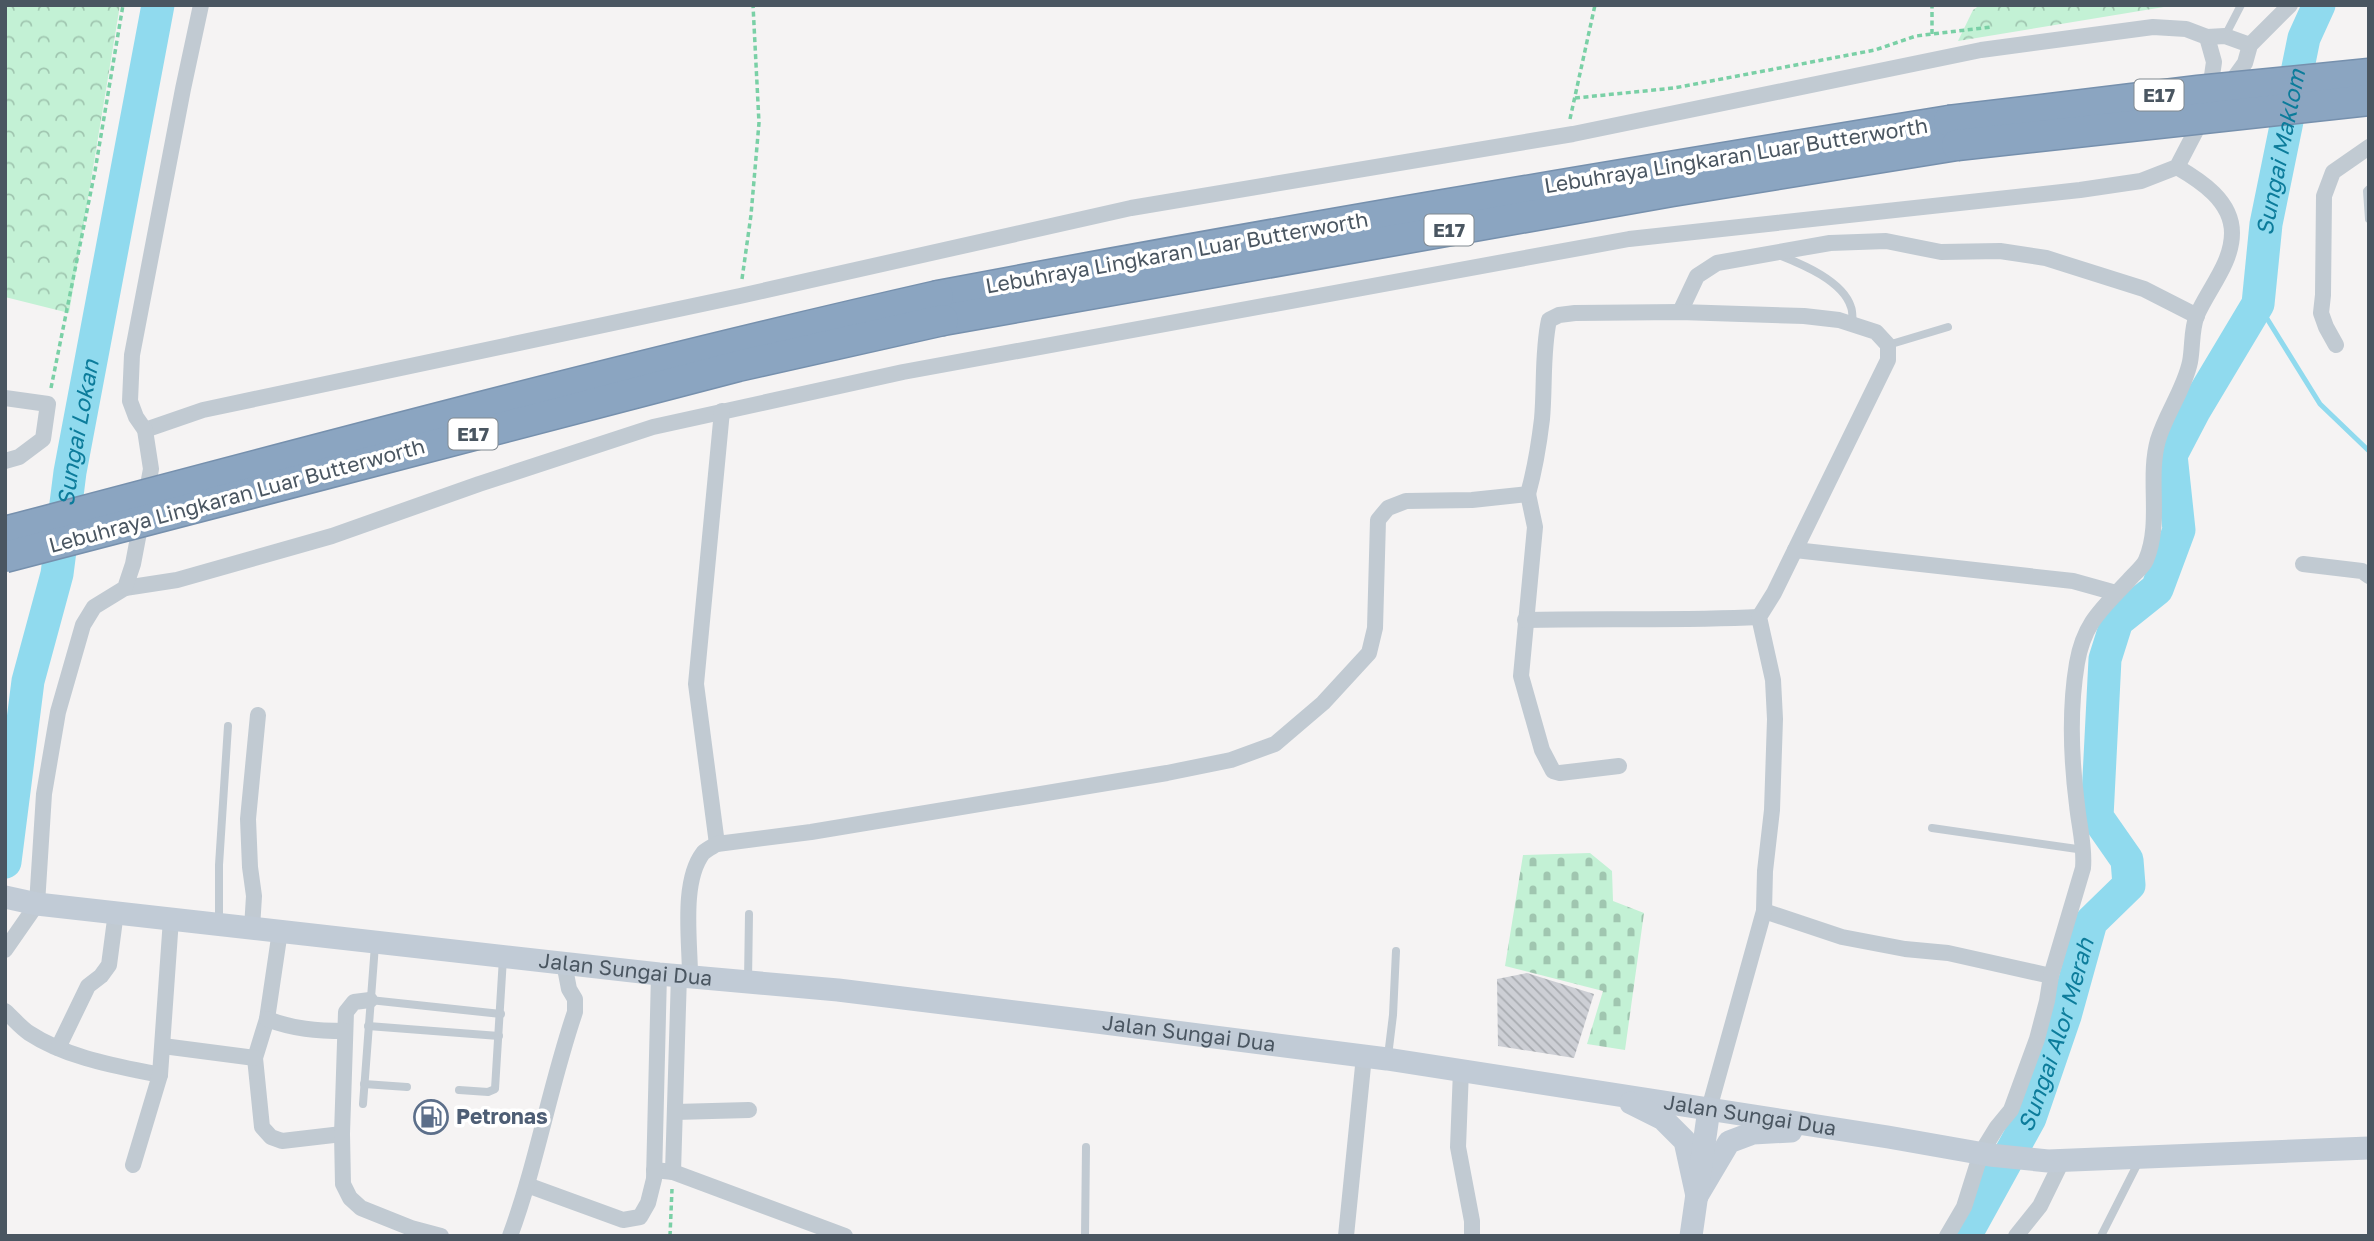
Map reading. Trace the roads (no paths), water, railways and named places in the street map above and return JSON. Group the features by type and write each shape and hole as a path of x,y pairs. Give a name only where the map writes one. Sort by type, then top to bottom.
{"highway":[{"name":"Lebuhraya Lingkaran Luar Butterworth","path":"1953,133 2198,91 2369,74"},
{"name":"Lebuhraya Lingkaran Luar Butterworth","path":"5,557 738,366 940,308 1149,256 1670,166 1953,133 2369,100"},
{"name":"Lebuhraya Lingkaran Luar Butterworth","path":"5,532 734,342 940,308"}],"main road":[{"name":"Jalan Sungai Dua","path":"5,897 37,904 503,957 904,998 1364,1056 1986,1154 2055,1161 2369,1147"},
{"path":"1612,1094 1663,1119 1685,1141 1697,1196"},
{"path":"1690,1236 1709,1109"},
{"path":"1697,1196 1729,1142 1753,1133 1827,1127"}],"street":[{"path":"125,588 133,564 151,470 145,430 130,401 131,355 201,5"},
{"path":"5,950 37,904 44,793 58,712 83,625 94,607 125,588 177,580 332,536 653,427 951,363 1629,239 2141,181 2177,167 2209,104 2232,84 2245,63 2250,45 2290,5"},
{"path":"145,430 203,410 740,296 1131,208 1573,134 1981,50 2152,27 2186,29 2207,37 2225,36 2250,45"},
{"path":"2207,37 2214,62 2209,104"},
{"path":"2336,345 2321,313 2324,196 2333,172 2369,146"},
{"path":"1947,1236 1964,1207 1997,1127 2011,1110 2048,1000 2051,975 2083,868 2084,850 2072,755 2072,718 2077,662 2086,629 2100,608 2145,562 2154,531 2153,464 2159,437 2181,389 2190,360 2197,316 2230,248 2232,231 2228,212 2219,198 2201,182 2177,167"},
{"path":"1680,313 1697,276 1717,263 1830,243 1886,240 1941,252 2000,251 2046,258 2144,289 2197,316"},
{"path":"1619,766 1560,774 1553,771 1542,750 1521,676 1535,527 1528,494 1542,419 1549,320 1559,315 1575,313 1804,316 1853,324 1876,332 1888,345 1888,360 1774,593 1759,617 1773,680 1775,719 1772,810 1765,871 1764,911 1709,1109"},
{"path":"5,398 48,404 43,439 19,457 5,461"},
{"path":"717,844 696,684 722,411"},
{"path":"527,1185 623,1220 640,1217 648,1203 676,975 694,870 705,851 717,844 811,832 1231,760 1275,744 1323,703 1369,653 1375,628 1378,520 1388,508 1406,501 1472,500 1528,494"},
{"path":"1795,550 2073,581 2116,593"},
{"path":"2303,564 2362,571 2369,576"},
{"path":"1525,620 1616,617 1701,620 1759,617"},
{"path":"252,928 254,896 248,819 258,715"},
{"path":"1764,911 1842,937 1905,949 1948,953 2051,975"},
{"path":"58,1048 88,986 101,976 108,965 116,912"},
{"path":"134,1165 160,1075 172,919"},
{"path":"281,931 267,1019 255,1058 262,1127 271,1138 282,1141 342,1134"},
{"path":"510,1236 527,1185 575,1012 575,999 569,989 565,963"},
{"path":"673,1172 676,975"},
{"path":"370,1000 354,1002 346,1012 343,1184 350,1198 361,1208 411,1228 441,1236"},
{"path":"5,1010 28,1033 58,1048 110,1065 160,1075"},
{"path":"267,1019 291,1028 345,1031"},
{"path":"163,1046 255,1058"},
{"path":"1346,1236 1364,1056"},
{"path":"1461,1070 1458,1147 1472,1221 1472,1236"},
{"path":"675,1112 749,1110"},
{"path":"2016,1236 2040,1206 2055,1161"},
{"path":"654,1170 673,1172 845,1236"}],"lane":[{"path":"2225,36 2241,5"},
{"path":"2369,189 2369,219"},
{"path":"1775,254 1809,267 1839,289 1851,306 1853,324"},
{"path":"1888,345 1948,327"},
{"path":"219,924 219,865 228,726"},
{"path":"1932,828 2084,850"},
{"path":"748,981 749,914"},
{"path":"363,1104 375,942"},
{"path":"1387,1059 1393,1015 1396,951"},
{"path":"459,1090 488,1092 495,1089 503,957"},
{"path":"370,1000 500,1014"},
{"path":"368,1026 499,1036"},
{"path":"364,1084 407,1087"},
{"path":"1084,1236 1086,1147"},
{"path":"2101,1236 2140,1158"}],"waterway":[{"name":"Sungai Lokan","path":"5,862 28,681 57,574 70,472 158,5"},
{"name":"Sungai Alor Merah","path":"1965,1236 2030,1118 2065,1016 2091,922 2129,885 2127,860 2097,817 2105,659 2117,621 2157,589 2179,530 2171,455 2258,304 2266,224 2304,38 2319,5"},
{"path":"2258,304 2320,404 2369,451"}],"place":[{"name":"Petronas","path":"431,1117"}],"water label":[{"name":"Sungai Maklom","path":"2282,153"}]}
